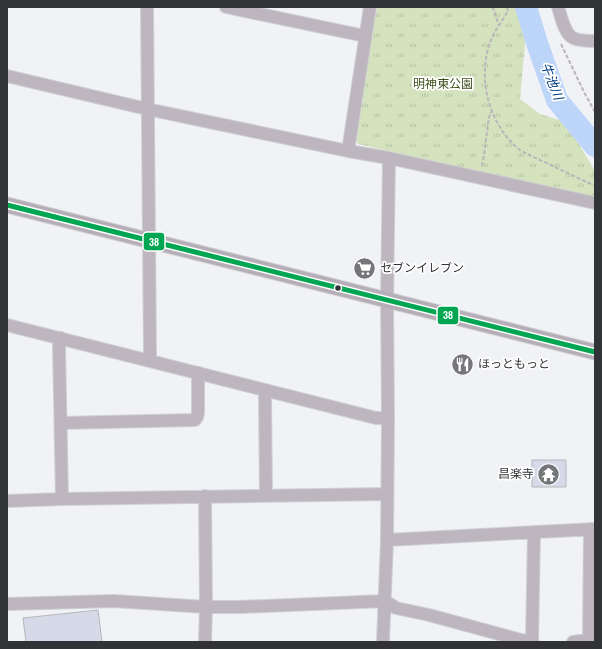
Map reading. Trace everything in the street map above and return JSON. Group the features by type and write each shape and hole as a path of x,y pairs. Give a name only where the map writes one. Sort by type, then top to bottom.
{"main road":[{"path":"7,205 595,352"}],"street":[{"path":"147,7 150,354 148,360"},
{"path":"226,7 365,36"},
{"path":"348,151 370,7"},
{"path":"558,7 566,30 573,38 578,40 595,41"},
{"path":"7,76 148,109 348,151 390,158 595,203"},
{"path":"383,642 388,494 387,301 390,158"},
{"path":"7,325 376,418 388,418"},
{"path":"61,338 59,346 62,499"},
{"path":"61,423 195,420 198,413 199,374"},
{"path":"266,496 265,397 267,391"},
{"path":"7,501 205,496 388,494"},
{"path":"205,496 205,642"},
{"path":"387,540 593,529 592,639 573,642"},
{"path":"7,604 101,601 206,607 246,607 385,601 396,608 429,615 532,642 534,532"}],"path":[{"path":"492,7 499,26"},
{"path":"507,7 508,10 492,39 486,56 485,74 487,97 491,112 512,143 521,151 595,186"},
{"path":"560,42 595,112"},
{"path":"478,178 484,155 491,112"}],"green space":[{"name":"明神東公園","path":"377,7 515,7 526,33 520,99 540,114 566,122 595,171 595,198 358,144 354,138"}],"building":[{"name":"昌楽寺","path":"532,460 566,460 566,487 532,487"},
{"path":"98,610 102,642 26,642 23,618"}],"waterway":[{"name":"牛池川","path":"526,7 557,100 595,146"}],"transit line":[{"name":"38","path":"7,205 595,352"}],"place":[{"name":"セブンイレブン","path":"365,268"},
{"name":"ほっともっと","path":"462,364"},
{"name":"昌楽寺","path":"549,474"}]}
